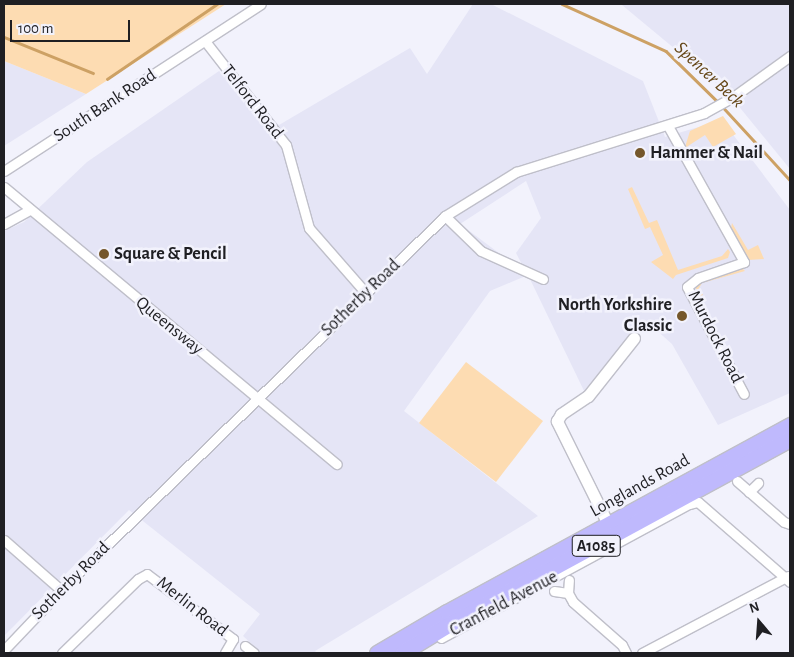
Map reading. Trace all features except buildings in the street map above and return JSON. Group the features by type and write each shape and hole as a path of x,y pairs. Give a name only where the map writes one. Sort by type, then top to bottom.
{"main road":[{"name":"Longlands Road","path":"402,653 790,425"},
{"name":"Longlands Road","path":"377,653 447,612 611,531 790,439"}],"street":[{"name":"South Bank Road","path":"4,171 261,4"},
{"name":"Telford Road","path":"205,41 286,145 309,228 366,293"},
{"name":"Sotherby Road","path":"4,650 61,590 445,216 516,172 668,126 713,109 788,62"},
{"name":"Murdock Road","path":"668,126 744,262 698,278 686,287 744,394"},
{"name":"Queensway","path":"4,187 28,210 337,464"},
{"path":"4,224 28,210"},
{"path":"445,216 481,251 543,279"},
{"path":"611,531 557,422 561,414 588,396 634,338"},
{"path":"737,481 784,522 790,524"},
{"path":"749,492 758,483"},
{"name":"Cranfield Avenue","path":"441,638 690,504 698,502 788,578"},
{"path":"4,540 61,590"},
{"name":"Merlin Road","path":"62,653 138,579 147,574 233,639 225,653"},
{"path":"642,653 788,578"},
{"path":"569,580 568,593 573,602 622,645 626,653"},
{"path":"554,591 568,593"},
{"name":"Merlin Road","path":"245,646 254,653"}],"shaded area":[{"path":"4,4 226,4 86,94 4,61"},
{"path":"473,4 491,4 643,81 665,137 722,120 790,210 790,393 718,425 672,344 645,320 635,340 587,397 528,275 490,291 404,411 538,516 315,651 317,653 262,653 243,636 260,614 129,510 4,636 4,231 24,222 87,162 219,71 279,125 410,48 427,74","holes":["526,181 541,218 516,253 527,274 460,224"]},
{"path":"617,4 790,4 790,169 728,93 622,5"},
{"path":"4,61 86,94 4,146"},
{"path":"723,116 736,134 713,147 705,135 688,146 695,158 693,160 685,147 690,131"},
{"path":"632,187 649,223 657,220 678,270 722,256 728,249 730,252 728,258 676,275 673,279 651,262 663,255 650,227 645,229 628,189"},
{"path":"732,223 748,250 758,245 764,259 748,260 731,228"},
{"path":"741,267 745,271 702,283 699,288 703,295 700,296 694,285"},
{"path":"466,362 543,421 496,482 419,423"}],"waterway":[{"name":"Spencer Beck","path":"107,79 217,4"},
{"name":"Spencer Beck","path":"562,4 666,51 718,102"},
{"path":"4,37 93,73"},
{"name":"Spencer Beck","path":"722,106 790,180"}],"place":[{"name":"Hammer & Nail","path":"640,153"},
{"name":"Square & Pencil","path":"104,254"},
{"name":"North Yorkshire Classic","path":"682,316"}]}
